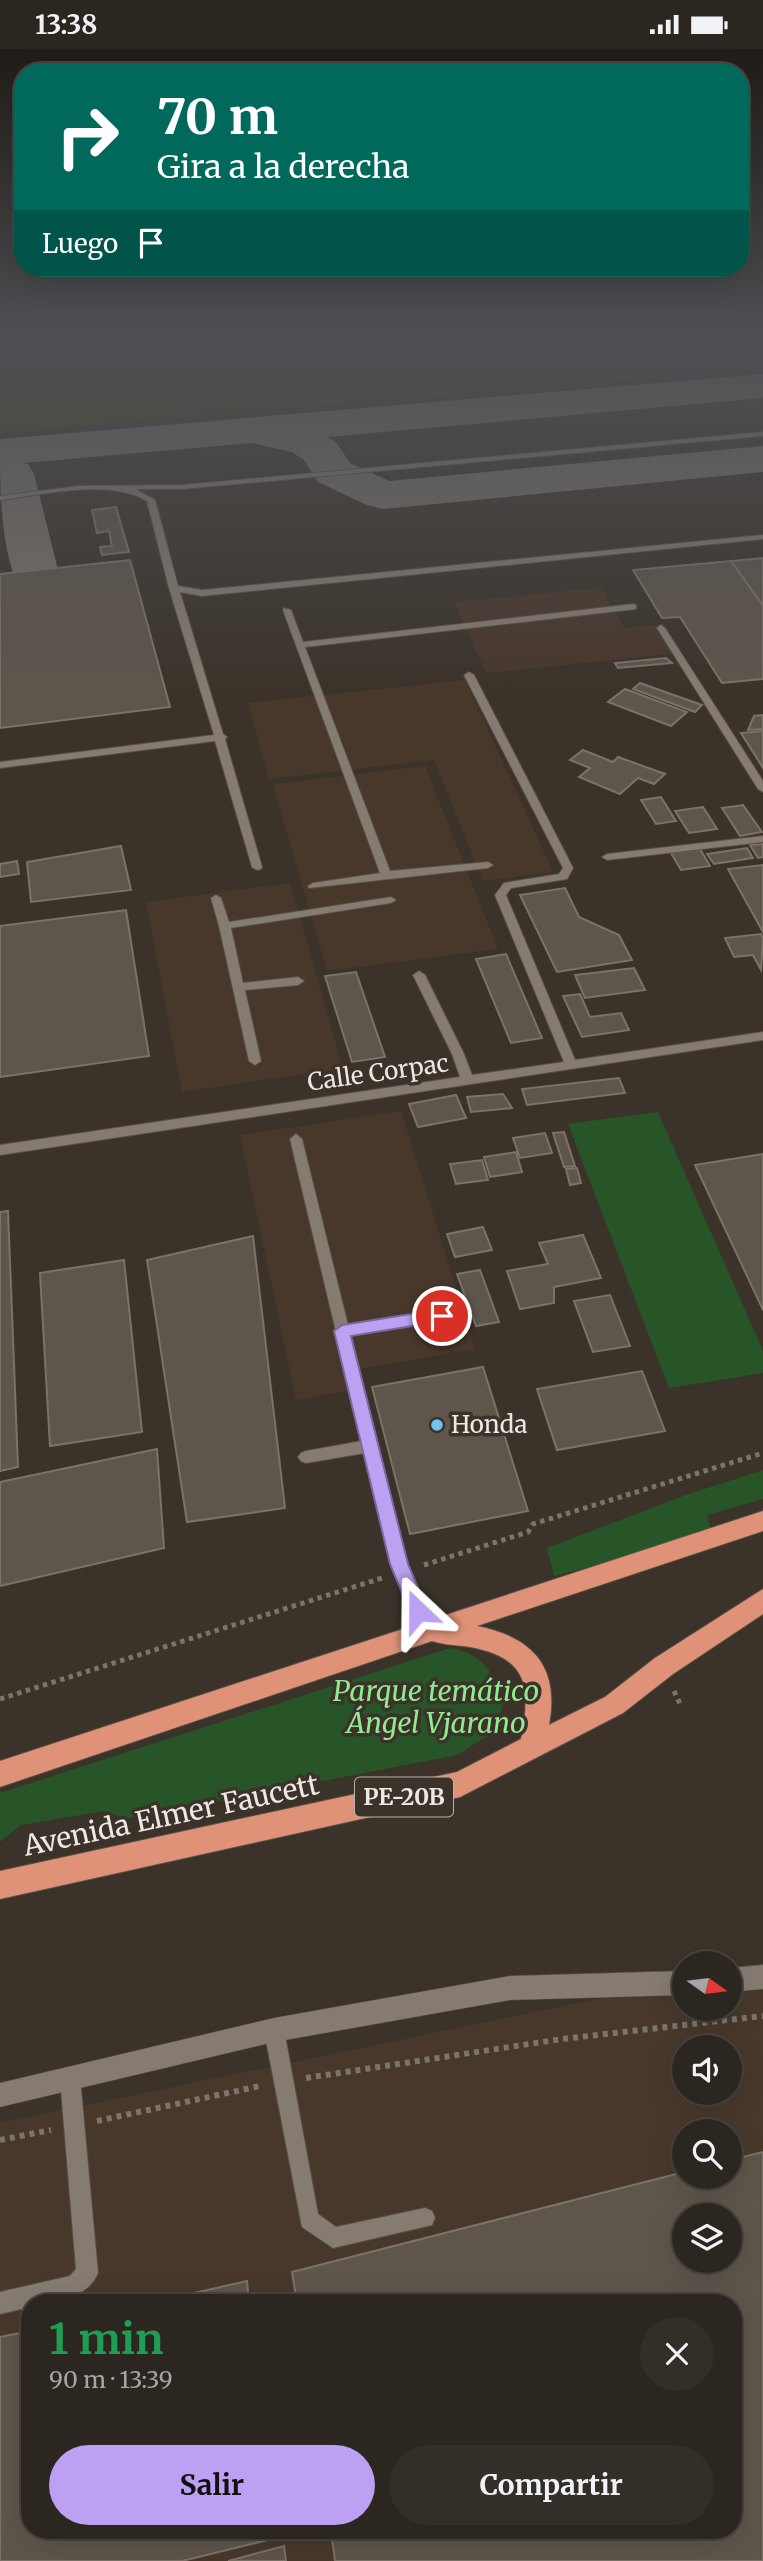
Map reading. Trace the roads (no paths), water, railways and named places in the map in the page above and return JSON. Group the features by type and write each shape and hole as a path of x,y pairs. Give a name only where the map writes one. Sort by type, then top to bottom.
{"highway":[{"path":"0,1775 763,1521"},
{"name":"Avenida Elmer Faucett","path":"0,1885 460,1784 614,1706 664,1666 763,1600"},
{"path":"426,1631 481,1636 514,1649 526,1659 535,1673 540,1691 540,1712 532,1747"}],"street":[{"path":"742,1979 763,1977"},
{"path":"0,2095 274,2030 510,1989 672,1983"}],"lane":[{"path":"0,498 115,487 183,487 515,457"},
{"path":"115,487 143,493 152,499 173,588 222,737 257,867"},
{"path":"173,588 202,593 763,537"},
{"path":"301,645 632,607"},
{"path":"287,610 386,875"},
{"path":"660,628 763,789"},
{"path":"469,675 568,868 563,877 508,885 500,895 571,1065"},
{"path":"0,765 222,737"},
{"path":"607,857 763,839"},
{"path":"313,886 386,875 488,865"},
{"path":"216,898 225,926 255,1061"},
{"path":"225,926 391,899"},
{"path":"419,975 458,1054 468,1081"},
{"path":"239,987 298,981"},
{"name":"Calle Corpac","path":"0,1150 763,1036"},
{"path":"296,1139 402,1572 426,1631"},
{"path":"342,1331 442,1316"},
{"path":"306,1457 370,1446"},
{"path":"274,2030 309,2220 333,2238 425,2218"},
{"path":"38,2294 76,2285 87,2273 70,2078"},
{"path":"0,2303 21,2298"}],"place":[{"name":"Honda","path":"437,1425"}],"park label":[{"name":"Parque temático Ángel Vjarano","path":"436,1707"}]}
